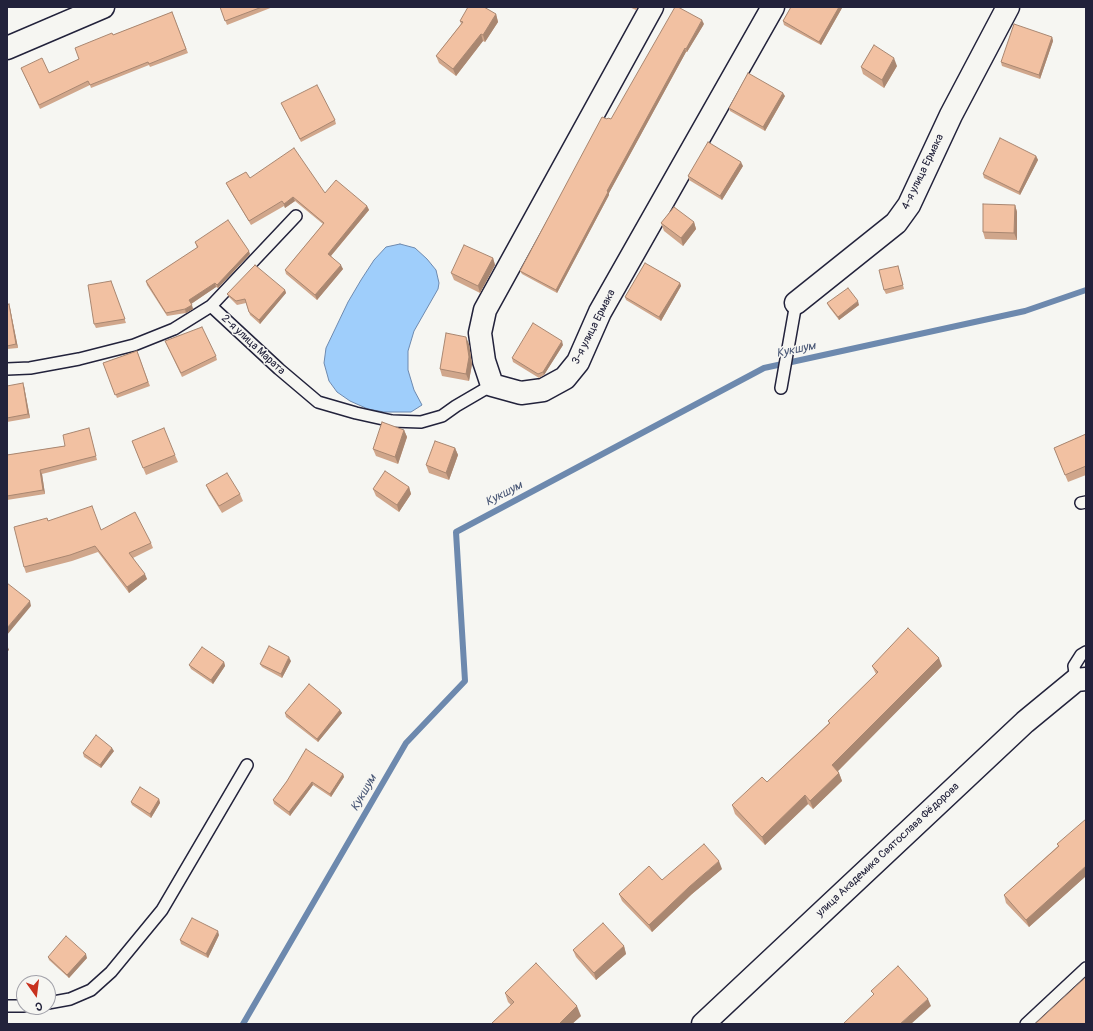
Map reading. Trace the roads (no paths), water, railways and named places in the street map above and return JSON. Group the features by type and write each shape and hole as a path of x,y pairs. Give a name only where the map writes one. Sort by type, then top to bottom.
{"street":[{"path":"7,48 103,7"},
{"path":"492,385 484,361 480,333 486,310 652,7"},
{"name":"3-я улица Ермака","path":"492,385 521,393 543,390 565,378 578,362 600,312 773,7"},
{"name":"4-я улица Ермака","path":"796,304 896,223 909,205 951,114 1008,7"},
{"name":"улица Академика Святослава Фёдорова","path":"703,1024 1025,722 1081,679"}],"lane":[{"path":"211,306 296,216"},
{"path":"781,388 796,304"},
{"name":"2-я улица Марата","path":"7,369 30,368 79,359 134,346 174,329 211,306 279,369 318,402 356,413 392,421 421,422 442,416 492,385"},
{"path":"1081,679 1074,666 1081,655 1086,652"},
{"path":"56,1002 70,999 91,990 111,972 158,916 247,765"},
{"path":"1026,1024 1086,968"}],"water":[{"path":"400,244 415,248 427,259 436,270 439,283 438,289 414,331 408,351 408,370 414,390 422,405 411,412 384,412 368,409 350,401 337,392 329,381 324,363 326,348 348,302 361,280 374,260 386,247"}],"waterway":[{"name":"Кукшум","path":"243,1024 406,743 465,681 456,532 764,368 1025,311 1086,290"}]}
